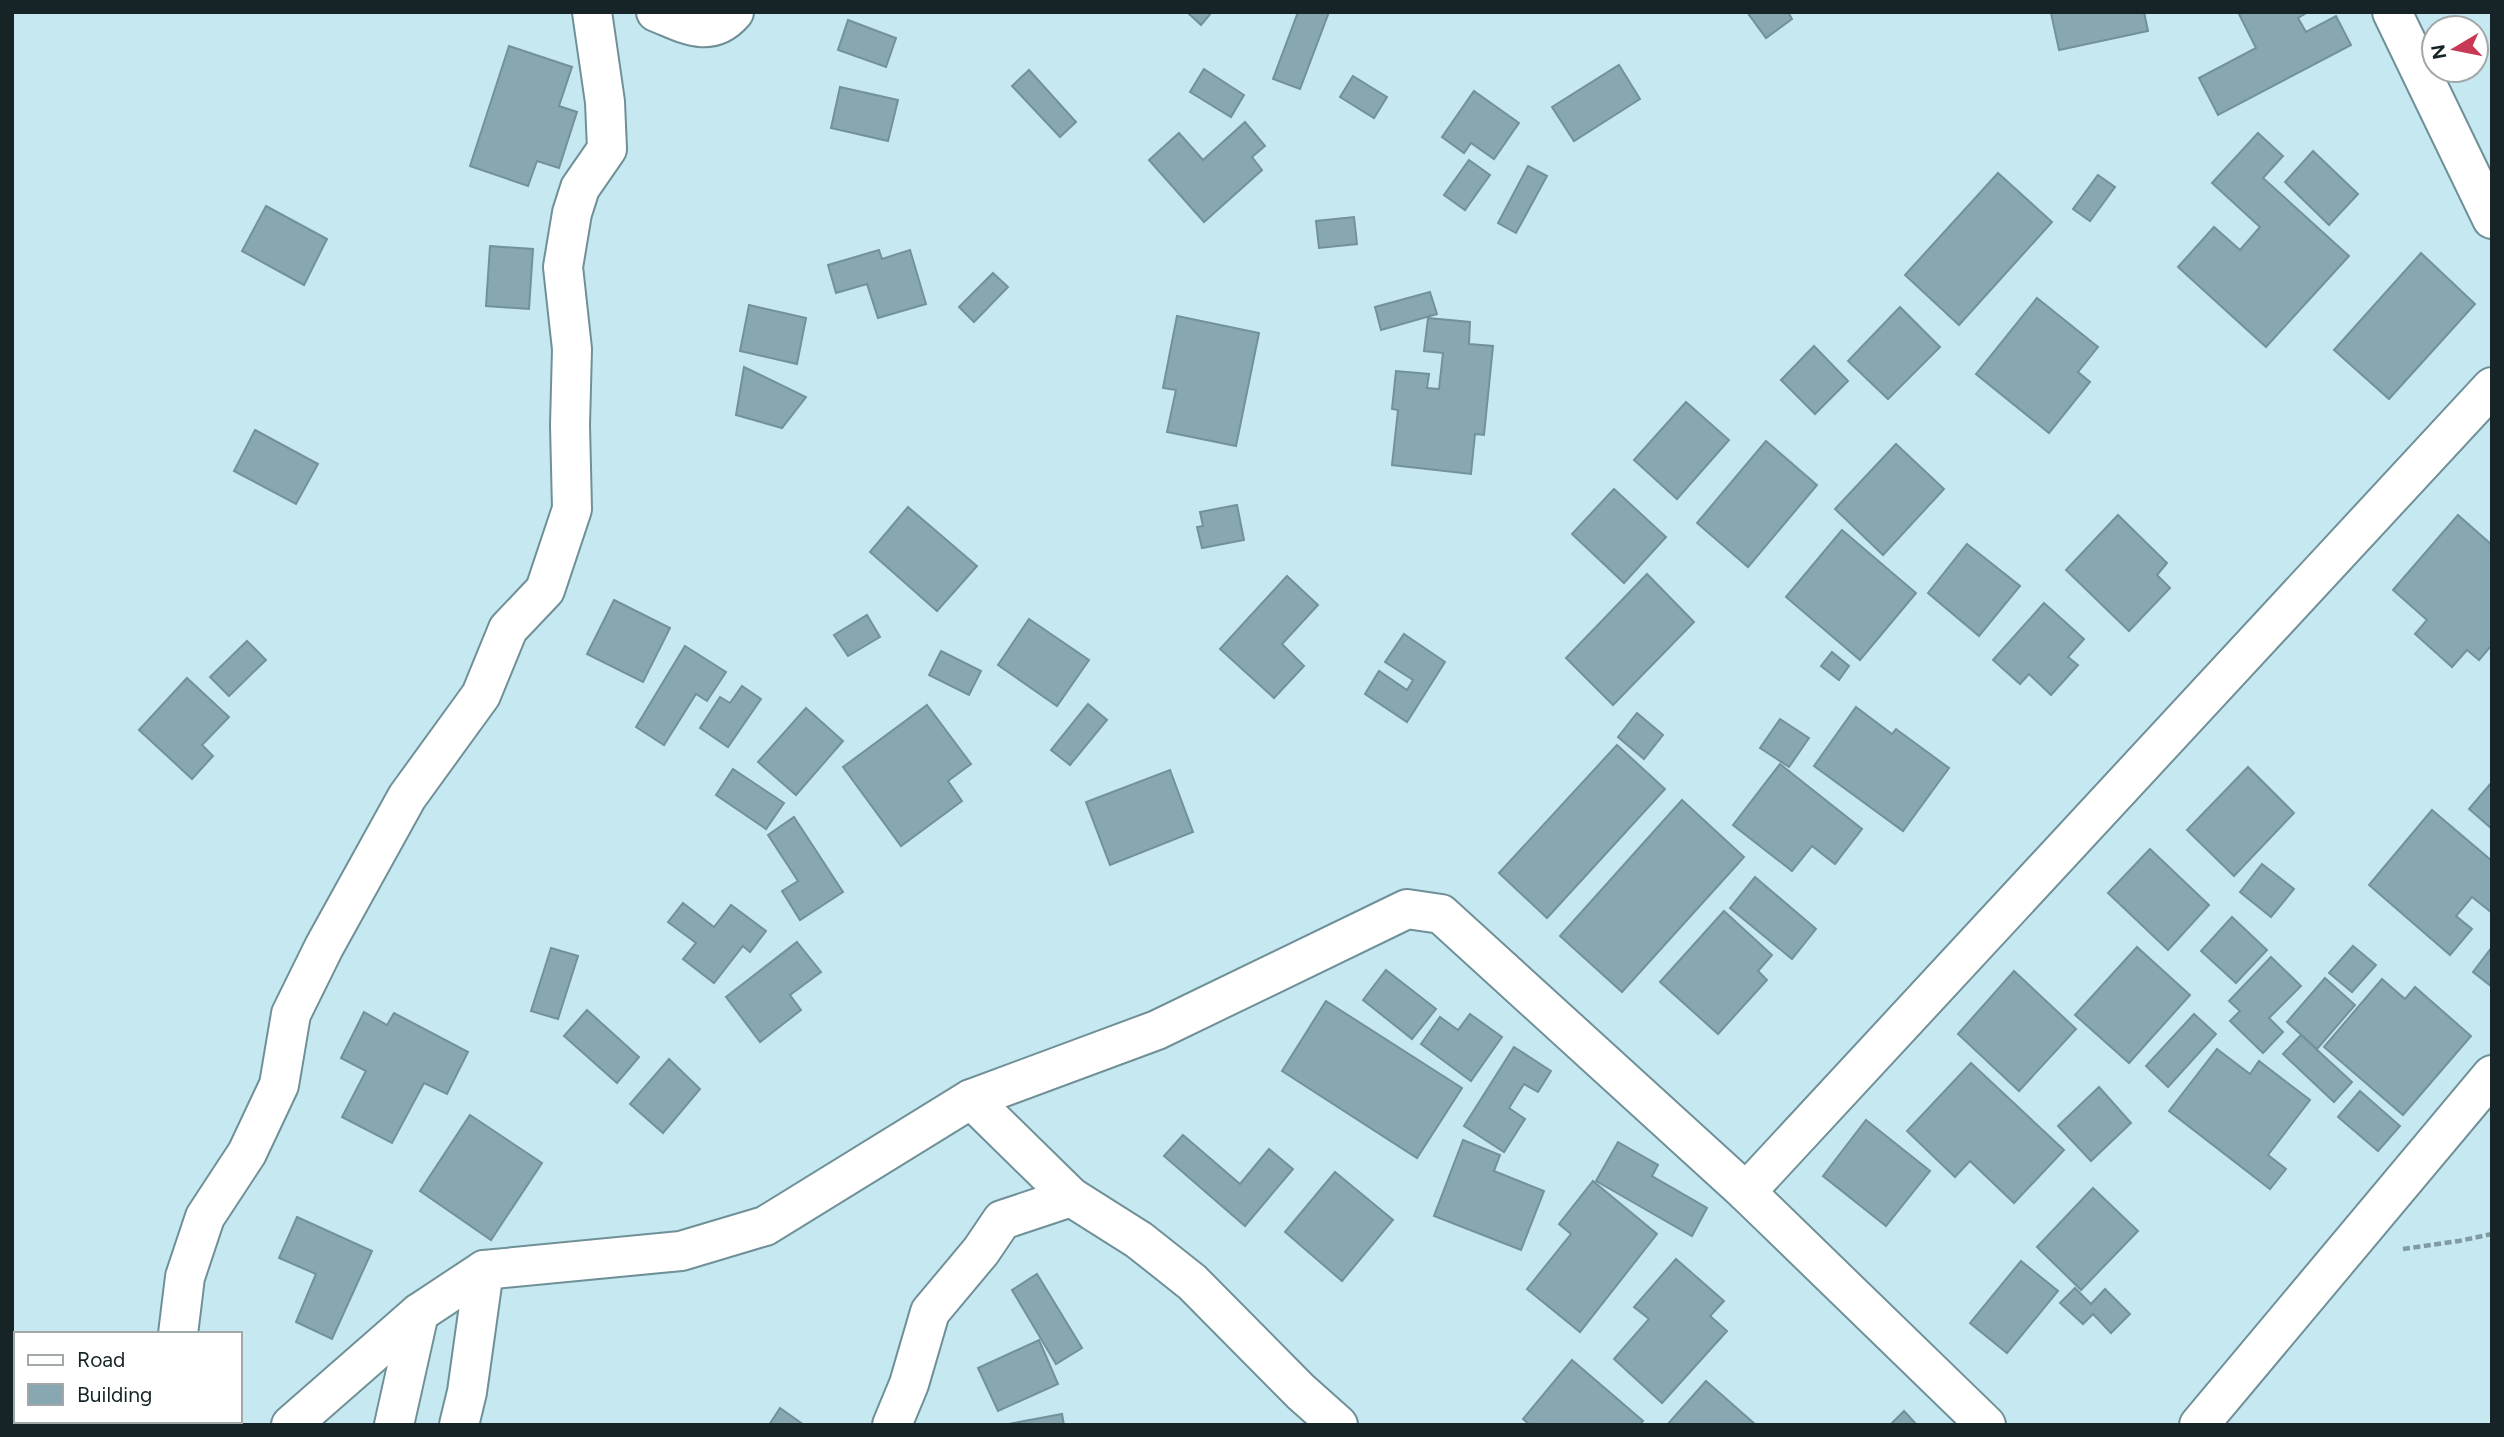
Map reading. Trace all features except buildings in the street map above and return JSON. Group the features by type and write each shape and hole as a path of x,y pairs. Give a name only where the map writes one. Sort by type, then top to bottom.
{"street":[{"path":"178,1332 185,1277 205,1217 247,1153 279,1085 291,1014 324,947 407,797 481,695 508,629 545,590 572,509 572,349 563,267 572,213 580,188 607,149 605,102 592,12"},
{"path":"656,12 698,29 725,23 734,12"},
{"path":"2392,12 2492,219"},
{"path":"1746,1192 2492,387"},
{"path":"291,1425 419,1313 484,1270 681,1251 765,1226 971,1098 1157,1030 1406,909 1441,914 1746,1192 1982,1423"},
{"path":"2200,1425 2492,1075"},
{"path":"971,1098 1071,1197 1139,1240 1192,1282 1301,1392 1338,1425"},
{"path":"892,1425 909,1384 930,1312 981,1251 1002,1220 1071,1197"},
{"path":"459,1425 467,1392 484,1270"},
{"path":"394,1425 419,1313"}],"path":[{"path":"2339,1257 2492,1234"}]}
